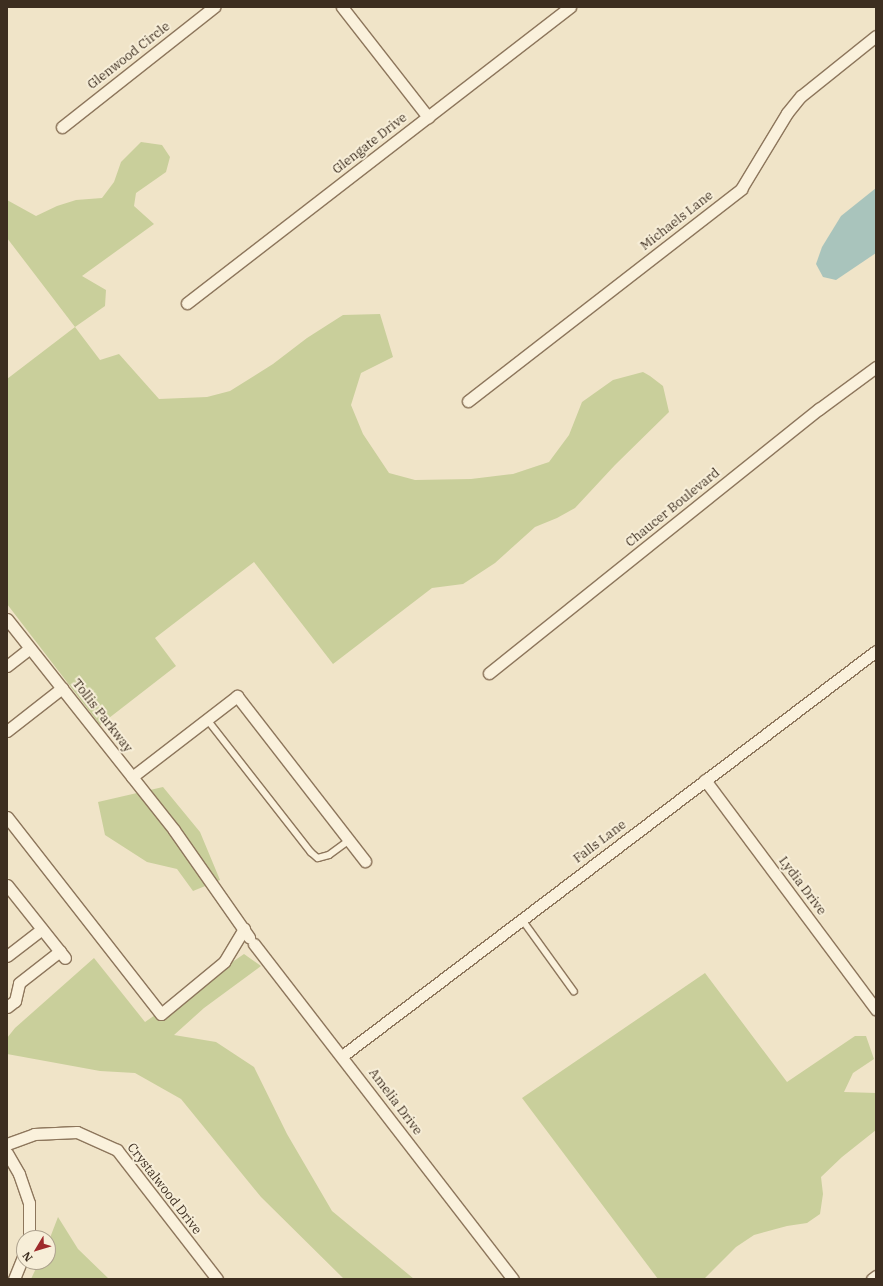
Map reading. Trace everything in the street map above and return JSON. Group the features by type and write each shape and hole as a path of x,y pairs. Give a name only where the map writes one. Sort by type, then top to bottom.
{"street":[{"name":"Glenwood Circle","path":"62,127 214,7"},
{"path":"342,7 428,117"},
{"name":"Glengate Drive","path":"187,303 570,7"},
{"name":"Michaels Lane","path":"468,401 741,189 787,113 801,96 876,36"},
{"name":"Chaucer Boulevard","path":"489,674 819,409 876,367"},
{"name":"Tollis Parkway","path":"7,619 174,830"},
{"path":"7,666 30,648"},
{"name":"Falls Lane","path":"342,1056 876,651"},
{"path":"7,731 62,688"},
{"path":"132,777 237,696 365,862"},
{"name":"Lydia Drive","path":"705,780 876,1009"},
{"path":"7,817 161,1014 224,962 249,937"},
{"name":"Amelia Drive","path":"174,830 249,937 513,1279"},
{"path":"7,885 62,955 19,982 15,1001 7,1007"},
{"path":"7,956 42,929"},
{"name":"Crystalwood Drive","path":"7,1144 34,1134 77,1132 117,1150 217,1279"},
{"path":"7,1153 19,1174 29,1203 29,1230"},
{"path":"872,1279 876,1276"}],"lane":[{"path":"207,719 318,858 329,855 348,841"},
{"path":"522,919 574,991"}],"green space":[{"path":"141,142 162,145 170,157 166,172 136,193 134,206 154,224 82,276 106,290 105,306 75,327 7,238 7,200 36,216 57,206 76,200 102,198 114,182 121,162"},
{"path":"380,314 393,357 361,373 351,405 363,434 389,473 415,480 471,479 513,474 549,462 569,435 582,402 613,380 643,372 650,376 663,386 669,412 615,465 575,508 557,518 535,527 495,563 463,584 432,588 333,664 254,562 155,638 176,666 100,725 7,604 7,379 75,327 100,360 119,354 159,399 207,397 230,391 273,364 307,338 343,315"},
{"path":"163,787 200,832 220,880 193,891 177,869 147,862 105,835 98,802"},
{"path":"244,954 261,966 204,1008 174,1035 216,1042 254,1067 287,1134 332,1211 414,1279 344,1279 261,1197 181,1099 135,1073 100,1071 7,1054 7,1038 15,1028 94,958 145,1022"},
{"path":"705,973 787,1082 855,1036 866,1036 874,1059 853,1073 844,1092 876,1093 876,1130 842,1157 821,1177 823,1194 820,1214 807,1223 787,1226 754,1235 736,1247 704,1279 658,1279 522,1098"},
{"path":"58,1217 78,1249 109,1279 31,1279 35,1270 56,1270 56,1230 53,1230"}],"water":[{"path":"876,188 876,253 836,280 823,277 816,264 822,247 841,216"}]}
